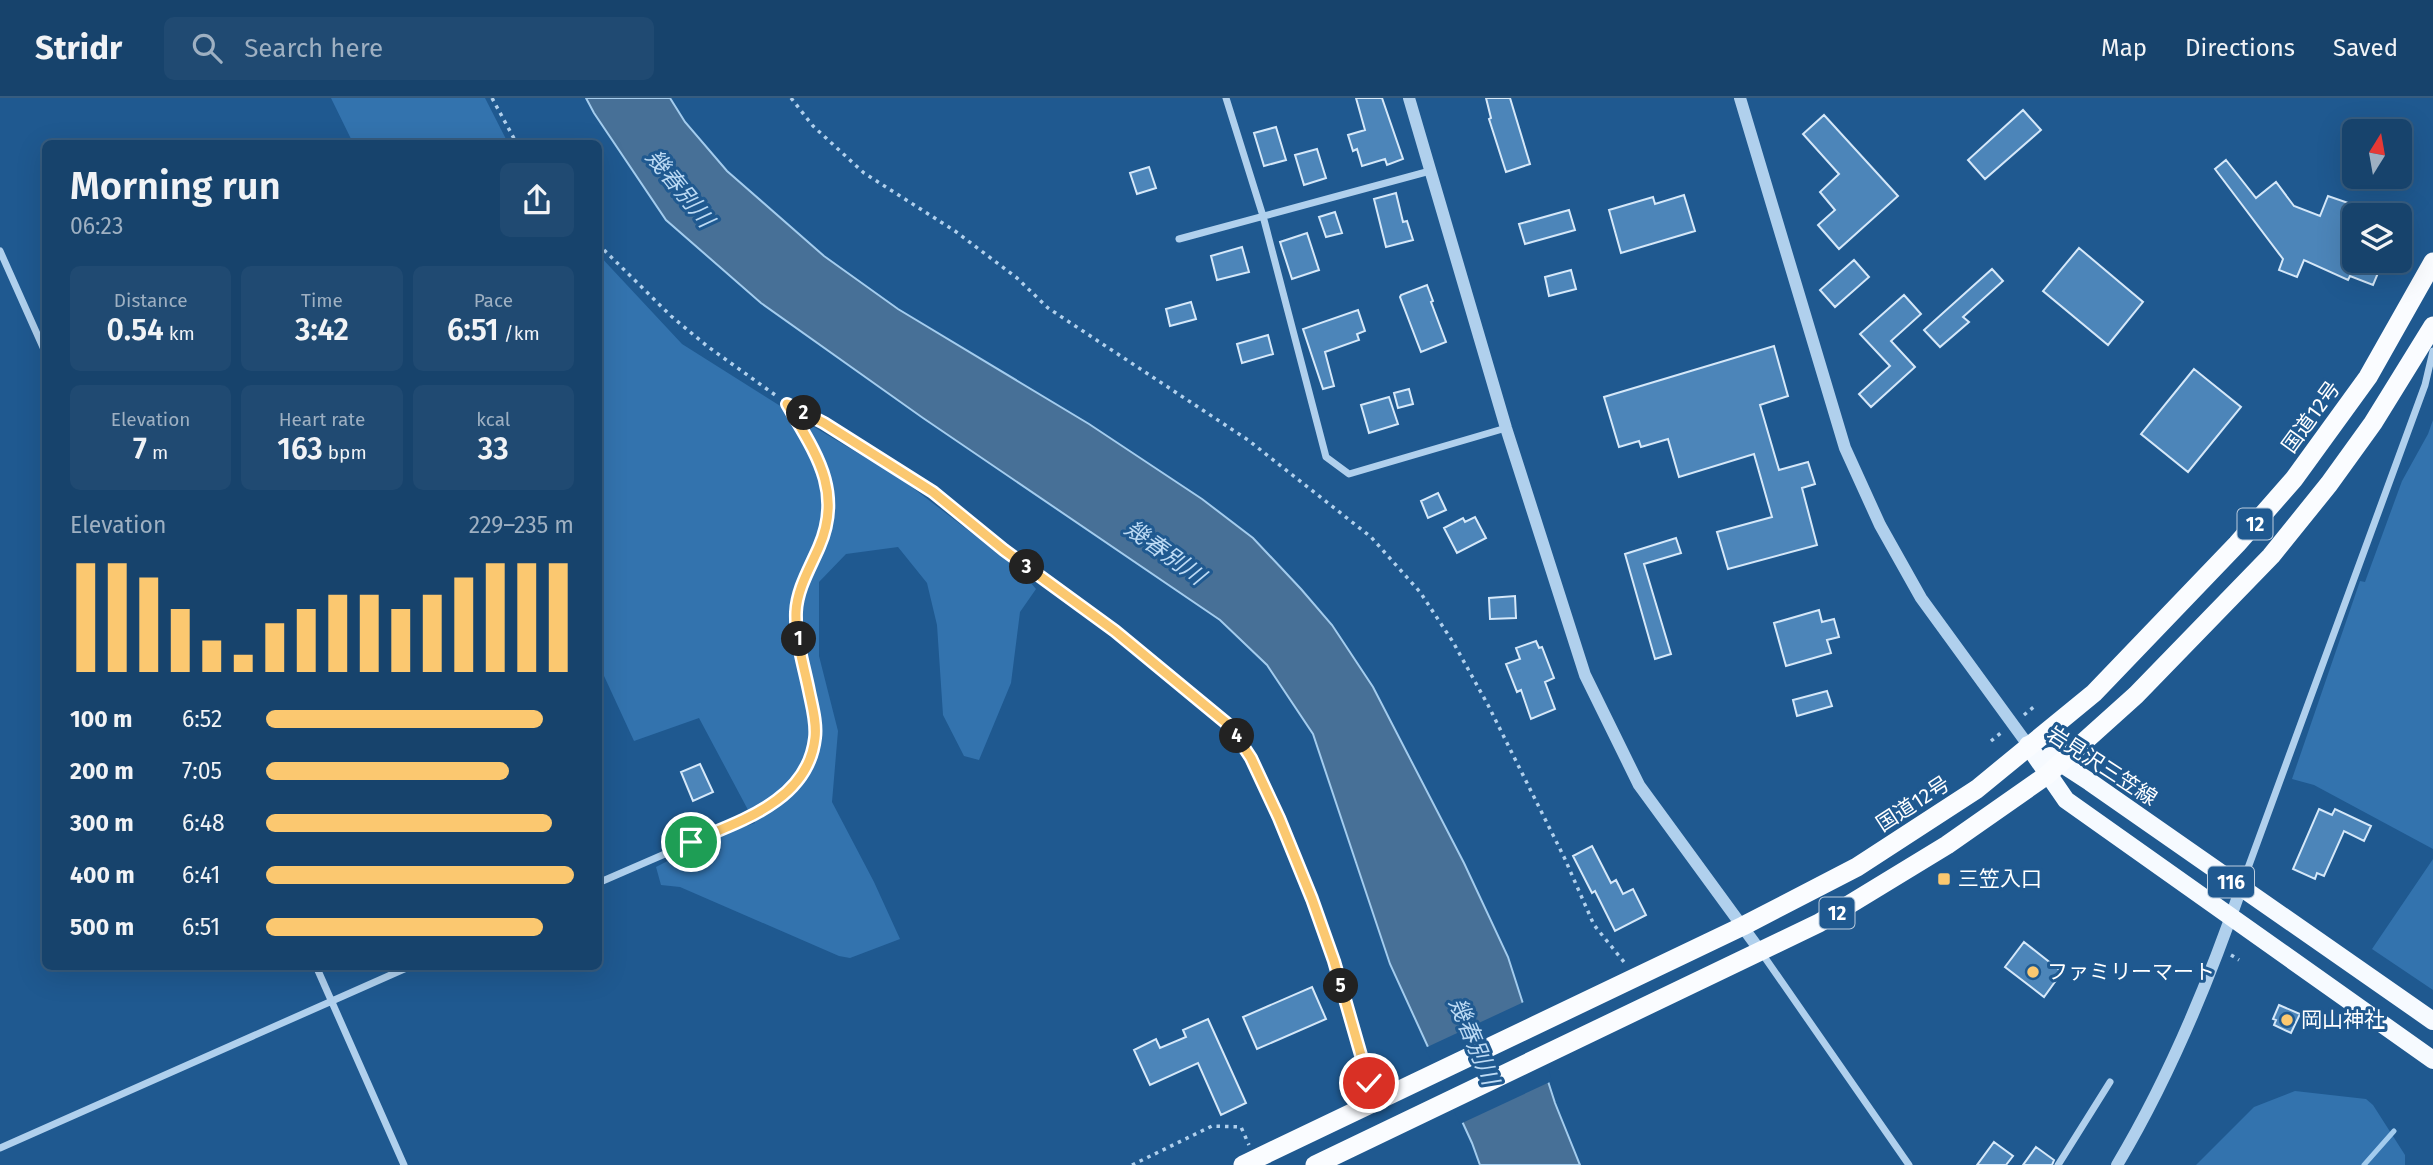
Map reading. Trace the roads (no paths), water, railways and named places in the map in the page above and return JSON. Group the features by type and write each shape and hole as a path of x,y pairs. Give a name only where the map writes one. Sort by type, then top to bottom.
{"highway":[{"name":"国道12号","path":"1250,1162 1743,926 1857,867 1978,789 2094,693 2237,544 2294,479 2368,377 2433,262"},
{"name":"12","path":"1315,1165 1819,923 1947,845 2054,769 2136,695 2271,556 2329,484 2373,423 2433,326"}],"main road":[{"name":"岩見沢三笠線","path":"2028,745 2054,769 2241,888 2433,1021"},
{"name":"岩見沢三笠線","path":"2054,769 2066,800 2431,1054"}],"street":[{"path":"1226,98 1263,216 1326,457 1349,474 1506,428"},
{"path":"1409,98 1506,428 1585,675 1639,785 1743,926 1909,1165"},
{"path":"1740,98 1845,449 1880,526 1920,598 2028,745"},
{"path":"1179,239 1430,171"},
{"path":"0,251 42,345"},
{"path":"2117,1165 2140,1126 2214,965 2425,385 2433,351"},
{"path":"602,881 757,814 794,785 810,757 815,727 796,611 802,584 825,528 827,488 817,453 787,404"},
{"path":"318,970 404,1165"},
{"path":"0,1148 402,970"},
{"path":"2059,1165 2110,1082"}],"water":[{"name":"幾春別川","path":"586,98 670,98 685,122 727,171 824,256 898,309 1089,424 1202,499 1253,538 1301,589 1332,625 1373,687 1464,863 1508,957 1555,1103 1580,1165 1480,1165 1390,964 1313,734 1267,665 1220,620 923,418 761,303 666,220"}],"waterway":[{"path":"2364,1165 2394,1131"}],"place":[{"name":"三笠入口","path":"1944,879"},
{"name":"ファミリーマート","path":"2033,972"},
{"name":"岡山神社","path":"2287,1020"}]}
